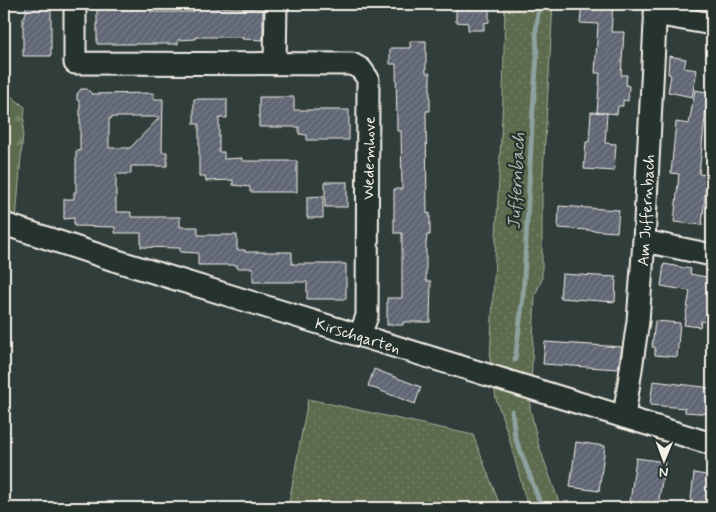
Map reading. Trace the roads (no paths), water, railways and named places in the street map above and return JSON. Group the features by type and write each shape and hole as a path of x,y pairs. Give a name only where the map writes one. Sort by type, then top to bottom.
{"street":[{"name":"Wedemhove","path":"75,4 75,62 352,64 361,69 368,79 367,316 360,335"},
{"path":"276,4 276,63"},
{"path":"656,9 712,24"},
{"name":"Am Juffernbach","path":"624,417 638,321 656,9"},
{"name":"Kirschgarten","path":"4,224 712,444"},
{"path":"644,241 712,254"}],"waterway":[{"name":"Juffernbach","path":"515,360 523,297 537,56 536,31 539,4"},
{"name":"Juffernbach","path":"512,411 515,437 542,508"}]}
